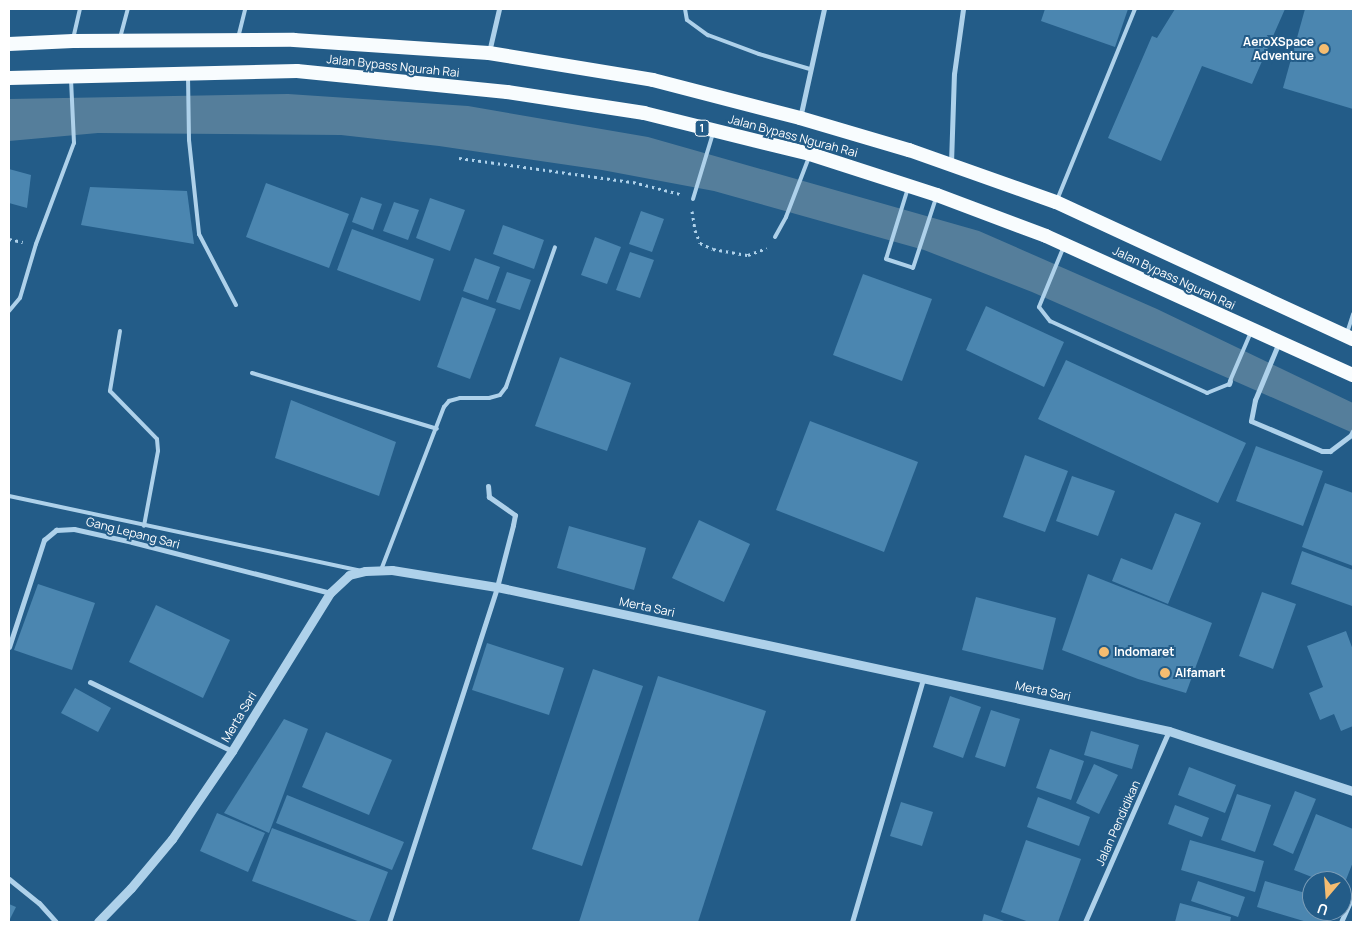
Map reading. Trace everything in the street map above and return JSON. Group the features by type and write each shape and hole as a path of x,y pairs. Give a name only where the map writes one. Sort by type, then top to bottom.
{"highway":[{"name":"Jalan Bypass Ngurah Rai","path":"9,44 120,40 294,40 489,53 652,80 800,118 951,165 1056,202 1350,337"},
{"name":"Jalan Bypass Ngurah Rai","path":"9,78 72,83 188,73 297,71 507,92 644,113 810,154 1063,247 1353,375"}],"street":[{"path":"489,53 499,9"},
{"path":"800,118 824,9"},
{"path":"951,165 954,74 963,9"},
{"path":"1279,341 1274,359 1258,394 1251,421 1322,451 1330,451 1352,433"},
{"path":"389,922 497,587 515,515 490,497 488,486"},
{"name":"Gang Lepang Sari","path":"9,647 44,540 56,530 74,529 123,540 330,593"},
{"name":"Merta Sari","path":"98,922 131,888 172,839 232,752 330,593 349,575 365,571 381,570 497,587 1169,731 1353,791"},
{"path":"852,922 923,679"},
{"path":"90,682 232,752"},
{"name":"Jalan Pendidikan","path":"1085,922 1169,731"},
{"path":"9,879 39,904 56,922"},
{"path":"1341,922 1353,895"}],"lane":[{"path":"73,41 80,9"},
{"path":"120,40 128,9"},
{"path":"237,40 245,9"},
{"path":"685,9 687,20 708,35 759,54 810,69"},
{"path":"1056,202 1135,9"},
{"path":"188,73 189,134 199,234 236,305"},
{"path":"9,311 20,298 36,244 74,143 72,83"},
{"path":"693,199 694,189 714,131"},
{"path":"775,237 786,217 810,154"},
{"path":"907,191 886,259 913,268 935,201"},
{"path":"381,570 387,550 449,401 460,398 489,398 500,394 506,388 555,247"},
{"path":"1063,247 1038,307 1050,321 1207,393 1229,383 1252,330"},
{"path":"1350,337 1353,314"},
{"path":"120,331 110,391 120,404 150,429 157,438 158,445 144,526"},
{"path":"252,373 437,429"},
{"path":"9,496 144,526 365,571"}],"path":[{"path":"459,158 634,182 693,199 691,214 700,243 713,249 748,255 766,250 775,237"}],"water":[{"path":"288,94 468,106 648,137 979,231 1157,309 1353,403 1353,433 1032,292 924,250 714,191 602,170 439,146 341,135 98,133 9,141 9,99"}],"building":[{"path":"1045,9 1128,9 1115,47 1041,21"},
{"path":"1175,9 1285,9 1252,84 1202,66 1161,161 1108,138 1152,36 1157,38"},
{"name":"AeroXSpace Adventure","path":"1305,9 1353,9 1353,109 1283,88"},
{"path":"9,169 31,175 27,208 9,203"},
{"path":"266,183 349,214 329,268 246,237"},
{"path":"90,187 187,191 194,244 81,225"},
{"path":"361,197 382,204 373,230 352,222"},
{"path":"430,198 465,210 450,251 416,238"},
{"path":"394,202 419,210 408,240 383,231"},
{"path":"641,211 664,219 652,252 629,244"},
{"path":"503,225 544,240 534,269 493,254"},
{"path":"352,229 434,259 420,301 337,270"},
{"path":"595,237 621,247 607,284 581,275"},
{"path":"630,252 654,260 640,298 616,290"},
{"path":"475,258 500,267 488,300 463,291"},
{"path":"507,272 531,280 520,310 496,302"},
{"path":"863,274 932,299 902,381 833,355"},
{"path":"462,297 496,309 470,379 437,367"},
{"path":"986,306 1064,342 1044,387 966,350"},
{"path":"560,357 631,383 607,451 535,426"},
{"path":"1066,360 1246,443 1218,503 1038,419"},
{"path":"291,400 396,442 379,496 275,458"},
{"path":"810,421 918,462 884,552 776,510"},
{"path":"1256,446 1323,471 1303,526 1236,501"},
{"path":"1025,455 1068,471 1045,532 1003,517"},
{"path":"1072,476 1115,491 1098,536 1056,521"},
{"path":"1325,483 1353,493 1353,566 1302,547"},
{"path":"1175,513 1201,523 1168,604 1112,581 1121,558 1152,570"},
{"path":"699,520 750,544 724,602 672,578"},
{"path":"569,526 646,548 634,590 557,568"},
{"path":"1302,551 1353,570 1352,606 1291,584"},
{"path":"1088,574 1212,623 1186,693 1138,679 1062,650"},
{"path":"38,584 95,603 72,670 14,650"},
{"path":"1262,592 1296,604 1273,669 1239,656"},
{"path":"976,597 1056,618 1043,670 962,650"},
{"path":"156,605 230,640 203,698 129,662"},
{"path":"1346,631 1353,650 1353,726 1341,731 1334,714 1320,720 1309,693 1323,687 1307,646"},
{"path":"487,643 564,668 549,715 472,690"},
{"path":"593,669 643,686 582,866 532,849"},
{"path":"658,676 766,711 698,922 579,922"},
{"path":"75,688 111,708 98,732 61,713"},
{"path":"950,696 981,707 963,758 933,747"},
{"path":"991,710 1020,719 1005,767 975,757"},
{"path":"284,719 308,729 269,833 224,813"},
{"path":"1091,731 1139,745 1132,769 1084,755"},
{"path":"326,732 392,760 369,815 302,787"},
{"path":"1050,749 1084,761 1071,800 1036,788"},
{"path":"1094,764 1118,775 1099,814 1076,803"},
{"path":"1189,767 1236,785 1225,813 1178,795"},
{"path":"1295,791 1316,799 1293,854 1273,845"},
{"path":"1237,794 1271,805 1255,852 1221,840"},
{"path":"287,795 404,842 392,870 276,823"},
{"path":"1038,797 1090,817 1079,846 1027,827"},
{"path":"901,802 933,812 922,846 890,836"},
{"path":"1175,805 1209,818 1202,837 1168,824"},
{"path":"217,813 265,833 248,872 200,851"},
{"path":"1316,814 1353,829 1353,862 1349,871 1302,871 1302,873 1294,870"},
{"path":"272,828 388,872 369,922 360,922 252,881"},
{"path":"1026,840 1081,859 1058,922 1029,922 1001,912"},
{"path":"1190,840 1264,861 1255,892 1181,870"},
{"path":"1198,881 1245,897 1238,917 1191,901"},
{"path":"1265,881 1302,892 1302,920 1257,907"},
{"path":"1180,903 1231,917 1230,922 1175,922"},
{"path":"9,904 16,907 9,921"},
{"path":"984,914 1007,922 982,922"},
{"path":"1304,921 1331,921 1331,922"}],"place":[{"name":"AeroXSpace Adventure","path":"1324,49"},
{"name":"Indomaret","path":"1104,652"},
{"name":"Alfamart","path":"1165,673"}]}
